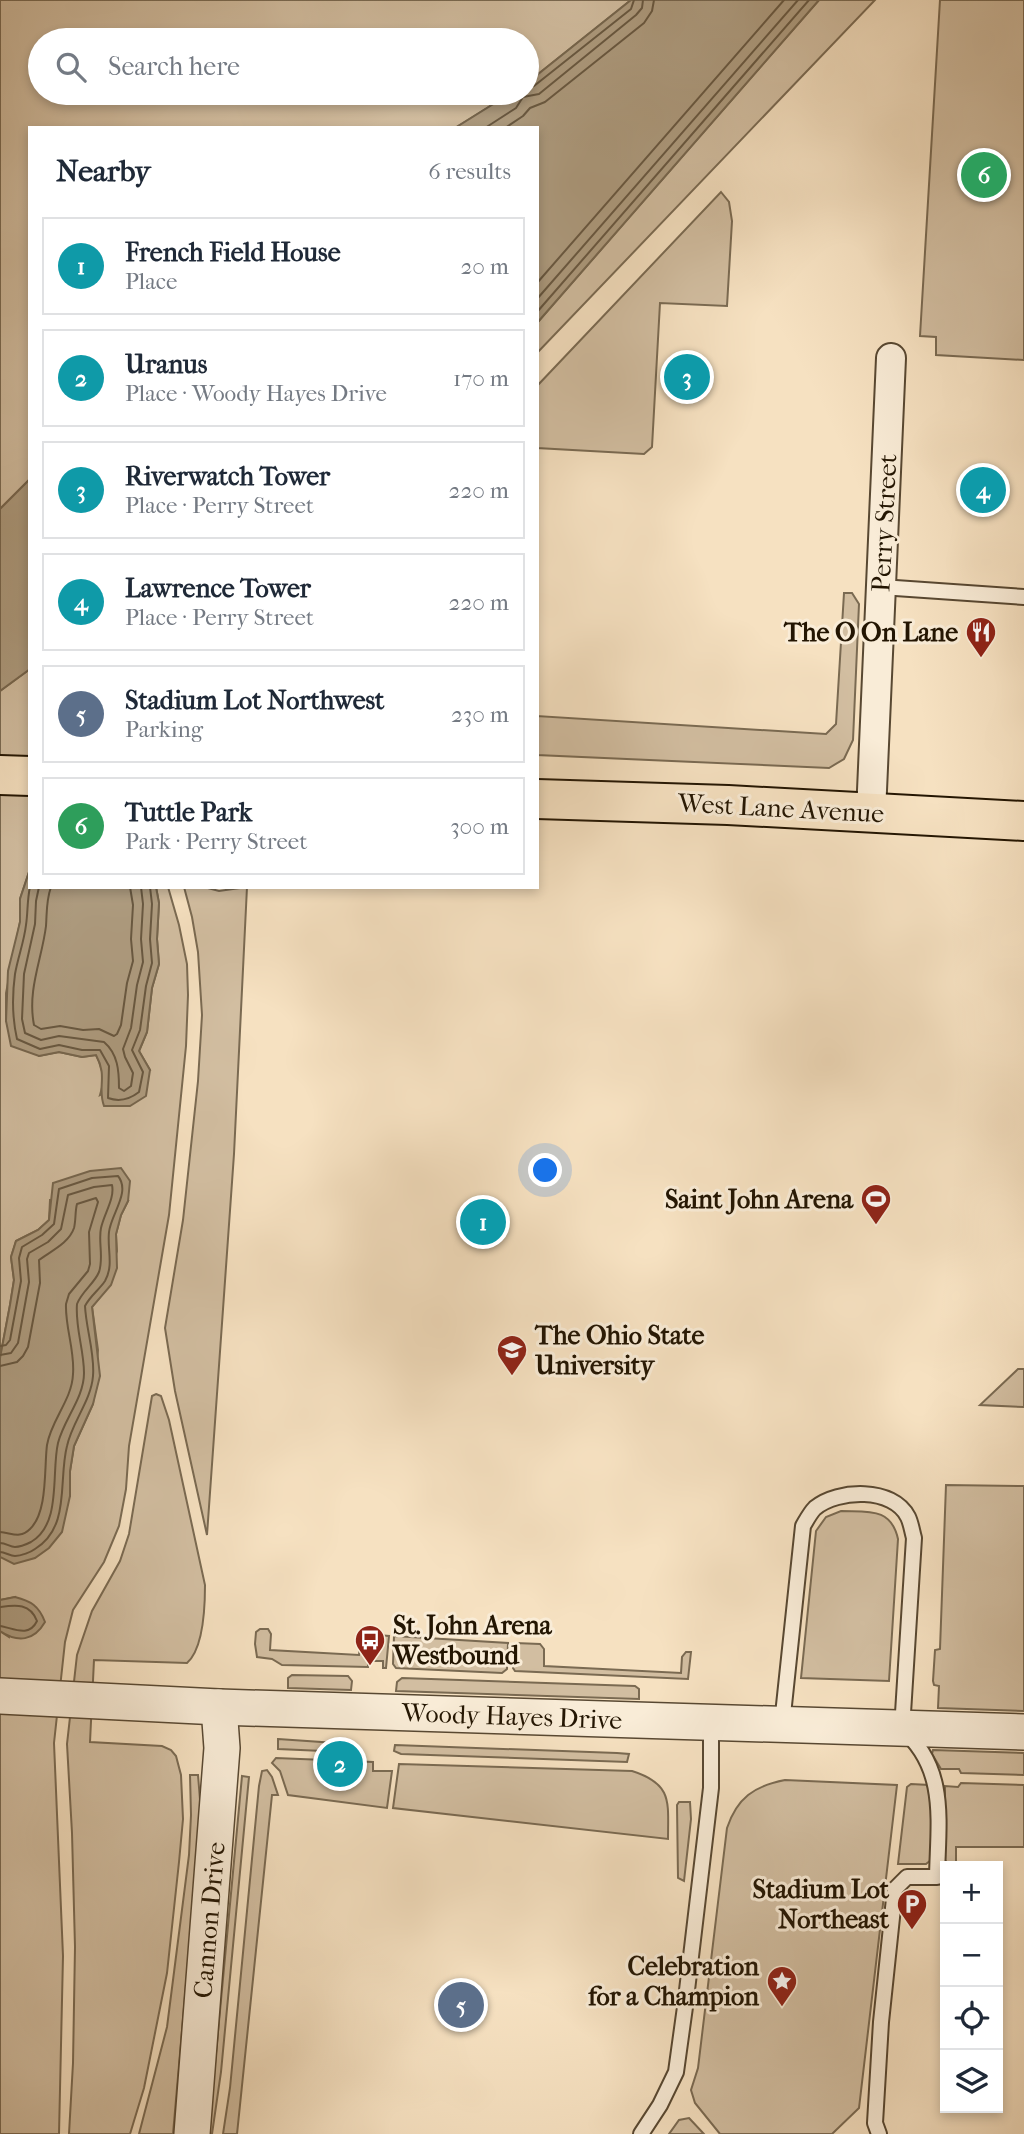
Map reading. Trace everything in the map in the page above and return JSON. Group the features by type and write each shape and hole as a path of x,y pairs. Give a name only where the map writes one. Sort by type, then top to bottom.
{"main road":[{"path":"0,775 28,776"},
{"name":"West Lane Avenue","path":"539,799 728,805 1024,821"}],"street":[{"name":"Perry Street","path":"871,813 891,358"},
{"name":"Woody Hayes Drive","path":"0,1696 219,1707 1024,1732"},
{"name":"Cannon Drive","path":"192,2134 222,1748 219,1707"}],"lane":[{"path":"881,587 1024,597"},
{"path":"782,1725 803,1526 813,1509 848,1493 872,1494 893,1502 908,1516 914,1538 902,1729 926,1759 937,1787 939,1807 937,1877 907,1877 895,1889 881,2022 875,2123 879,2134"},
{"path":"641,2134 660,2105 676,2071 711,1788 710,1723"}],"shaded area":[{"path":"0,0 631,0 539,73 539,28 28,28 28,105 492,105 458,126 28,126 28,481 0,509"},
{"path":"819,0 875,0 539,351 539,321"},
{"path":"940,0 1024,0 1024,360 936,355 936,337 920,336"},
{"path":"721,192 729,202 732,221 727,306 660,303 652,447 644,454 539,448 539,384"},
{"path":"844,593 852,593 859,604 853,740 844,759 829,768 539,755 539,716 826,734 836,724"},
{"path":"28,670 28,875 20,899 20,922 6,993 6,1021 39,1056 59,1052 82,1057 96,1055 103,1075 100,1095 150,1070 139,1051 147,1032 152,988 159,964 159,903 156,889 169,889 187,964 186,1046 169,1215 129,1446 126,1489 119,1526 104,1562 73,1610 65,1642 54,1743 63,1956 59,2134 0,2134 0,1631 9,1637 15,1597 0,1600 0,1557 70,1496 74,1446 93,1404 98,1350 92,1307 100,1297 117,1251 116,1234 128,1201 50,1200 49,1220 38,1230 16,1241 11,1257 14,1280 0,1358 0,691"},
{"path":"185,889 247,889 234,1154 207,1535 175,1391 165,1328 183,1220 198,1081 202,1015 198,952"},
{"path":"1018,1369 1024,1369 1024,1407 980,1405"},
{"path":"152,1396 161,1396 169,1420 205,1585 200,1638 187,1663 94,1660 90,1742 162,1746 176,1756 181,1775 183,1819 167,1973 144,2088 130,2134 69,2134 75,1947 67,1744 77,1655 92,1611 120,1561 129,1534"},
{"path":"946,1485 1024,1486 1024,1711 938,1708 939,1686 934,1685 933,1681 935,1650 940,1649"},
{"path":"841,1511 869,1512 884,1516 895,1529 898,1539 889,1681 801,1678 816,1531 826,1517"},
{"path":"268,1629 271,1634 270,1650 359,1655 364,1634 389,1636 386,1668 383,1668 383,1661 368,1661 368,1667 282,1665 272,1659 257,1657 256,1632"},
{"path":"394,1636 508,1643 507,1669 502,1673 396,1668 393,1664"},
{"path":"515,1643 540,1644 544,1649 544,1666 681,1673 682,1657 686,1652 691,1652 688,1679 515,1671"},
{"path":"292,1675 348,1676 352,1681 351,1690 288,1688 288,1678"},
{"path":"402,1678 635,1686 639,1689 639,1699 396,1691 397,1682"},
{"path":"278,1739 350,1744 346,1752 278,1749"},
{"path":"395,1745 629,1754 627,1762 401,1754 394,1751"},
{"path":"933,1750 1024,1753 1024,1775 961,1773 959,1769 941,1769 932,1754"},
{"path":"276,1758 373,1762 373,1771 392,1771 387,1808 288,1795 280,1771 272,1763"},
{"path":"399,1764 632,1771 645,1776 661,1788 667,1805 668,1839 393,1808"},
{"path":"267,1770 278,1795 272,1795 237,2134 223,2134 230,2088 259,1786 262,1771"},
{"path":"190,1775 198,1775 201,1812 173,2134 139,2134 167,2027 189,1855"},
{"path":"242,1776 249,1777 221,2072 212,2134 206,2134 215,2064"},
{"path":"785,1780 897,1785 859,2108 832,2134 720,2134 695,2103 691,2090 698,2068 727,1828 736,1809 748,1795 764,1786"},
{"path":"961,1783 1024,1785 1024,1847 956,1847 956,1861 946,1861 945,1786 958,1787"},
{"path":"911,1784 929,1785 932,1802 931,1860 926,1864 898,1864 907,1787"},
{"path":"679,1802 690,1802 691,1819 684,1881 678,1878"},
{"path":"689,2118 704,2134 669,2134 679,2120"}],"water":[{"path":"631,0 819,0 539,321 539,126 458,126 492,105 539,105 539,73"},
{"path":"28,481 28,670 0,691 0,509"},
{"path":"28,875 28,889 156,889 159,903 159,964 152,988 147,1032 139,1051 150,1070 146,1096 130,1106 104,1106 100,1063 96,1055 82,1057 59,1052 39,1056 11,1046 6,1021 8,971 20,922 20,899"},
{"path":"121,1168 130,1181 128,1201 116,1234 117,1268 111,1285 92,1307 100,1376 93,1404 74,1446 70,1496 62,1532 49,1548 35,1558 14,1564 0,1557 0,1358 14,1280 11,1257 16,1241 38,1230 49,1220 53,1183 90,1171"},
{"path":"15,1597 34,1605 45,1622 36,1633 25,1638 13,1637 0,1631 0,1600"}],"place":[{"name":"Tuttle Park","path":"984,175"},
{"name":"Riverwatch Tower","path":"687,377"},
{"name":"Lawrence Tower","path":"983,490"},
{"name":"The O On Lane","path":"981,659"},
{"name":"French Field House","path":"483,1222"},
{"name":"Saint John Arena","path":"876,1226"},
{"name":"The Ohio State University","path":"512,1377"},
{"name":"St. John Arena Westbound","path":"370,1667"},
{"name":"Uranus","path":"340,1764"},
{"name":"Stadium Lot Northeast","path":"912,1931"},
{"name":"Stadium Lot Northwest","path":"461,2005"},
{"name":"Celebration for a Champion","path":"782,2008"}]}
